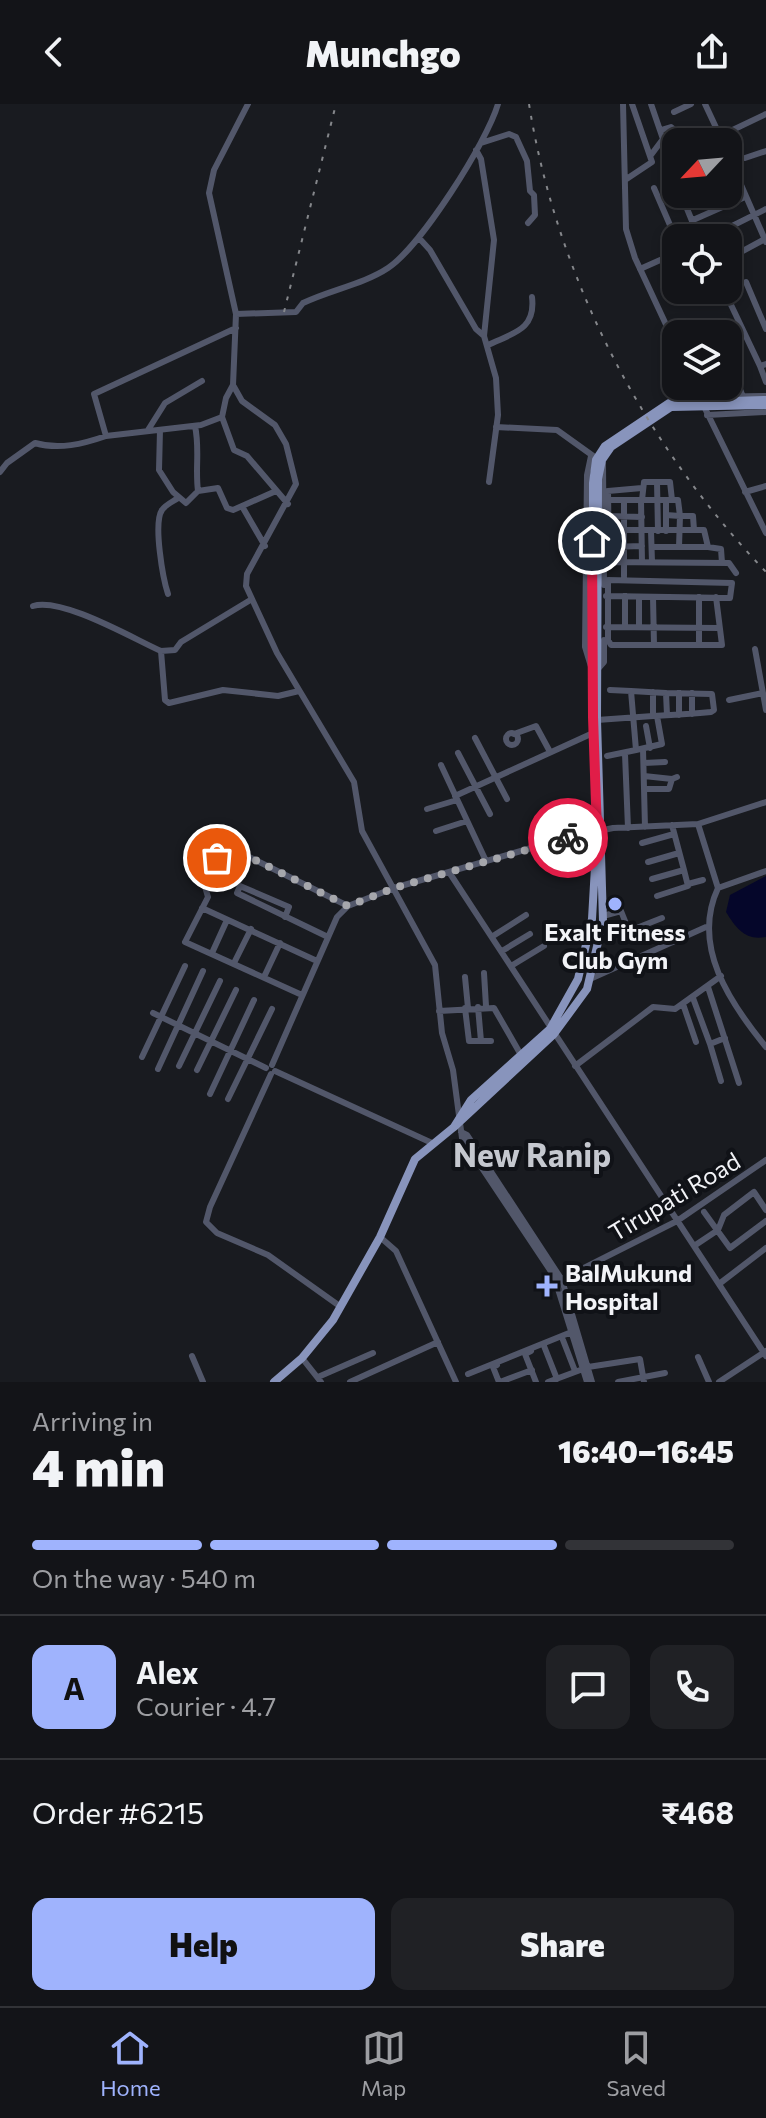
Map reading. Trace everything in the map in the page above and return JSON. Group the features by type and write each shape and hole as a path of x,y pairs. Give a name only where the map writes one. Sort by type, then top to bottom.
{"main road":[{"path":"458,1124 552,1032 587,989 603,916 594,656 593,475 600,452 614,438 674,401 766,401"},
{"path":"274,1382 302,1358 341,1307 380,1237 415,1159 458,1124 521,1055 552,1032 578,979 592,919 600,831 593,733 595,670"}],"street":[{"path":"248,104 214,170 209,193 236,314 233,385 222,417 234,450 247,456 288,504"},
{"path":"236,314 296,312 303,303 330,290 387,269 419,238 481,143 498,104"},
{"path":"623,104 626,229 640,269 664,320"},
{"path":"625,180 652,162 632,104"},
{"path":"651,104 663,139 651,155"},
{"path":"674,112 691,104"},
{"path":"705,104 716,128"},
{"path":"741,128 766,114"},
{"path":"481,143 509,134 516,137 527,161 530,191 537,208 528,223"},
{"path":"476,150 481,159 494,240 484,336"},
{"path":"745,158 766,151"},
{"path":"654,188 670,224"},
{"path":"742,189 765,238 742,251"},
{"path":"693,220 745,197"},
{"path":"688,208 694,224"},
{"path":"739,224 766,209"},
{"path":"419,238 430,250 488,345 496,378 496,427 489,482"},
{"path":"640,269 662,259"},
{"path":"746,282 766,329"},
{"path":"488,345 525,329 534,312 532,297"},
{"path":"731,304 763,365 766,382"},
{"path":"106,436 94,394 236,328"},
{"path":"148,430 165,403 202,381"},
{"path":"233,385 242,401 275,425 286,444 296,484 288,504 247,574 246,586 299,691 354,782 362,831 435,965 439,1011 458,1124 559,1281 582,1369"},
{"path":"748,413 743,396 766,401"},
{"path":"701,400 766,533"},
{"path":"707,415 766,412"},
{"path":"0,472 35,443 49,447 85,444 106,436 195,426 222,417"},
{"path":"195,426 199,449 194,465 198,491"},
{"path":"496,427 557,430 591,456 604,467 606,627 604,662 595,670 585,647 587,475 591,456"},
{"path":"160,430 159,470 178,498 186,503 198,491 216,487 227,508 243,508 276,491"},
{"path":"639,578 642,482 672,483 665,500 660,531 666,547 669,597"},
{"path":"654,645 652,547 666,515 665,500 657,482"},
{"path":"745,492 766,486"},
{"path":"606,562 609,547 608,491 642,488"},
{"path":"625,489 624,562 633,645"},
{"path":"168,594 161,574 159,521 162,510 178,498"},
{"path":"606,500 679,500 681,562 689,577"},
{"path":"243,508 265,546"},
{"path":"756,513 766,510"},
{"path":"666,515 693,516 693,563 688,597"},
{"path":"609,516 642,517"},
{"path":"606,627 608,643 723,644 710,579 706,531 609,530"},
{"path":"609,547 642,546"},
{"path":"652,547 721,549 725,577"},
{"path":"606,562 723,563 734,566 736,573"},
{"path":"689,577 732,583 732,597 606,596 608,580 626,578 689,577"},
{"path":"632,627 639,597"},
{"path":"699,597 699,645"},
{"path":"33,606 43,603 72,611 161,651 175,650 181,642 252,599"},
{"path":"606,627 719,628"},
{"path":"677,627 678,645"},
{"path":"755,649 763,679 766,710"},
{"path":"161,651 165,700 169,703 223,690 278,696 299,691"},
{"path":"597,720 714,710 711,693 610,690"},
{"path":"631,691 633,717 643,749"},
{"path":"607,756 662,744 653,692"},
{"path":"666,693 667,715"},
{"path":"679,693 679,715"},
{"path":"692,693 692,714"},
{"path":"729,700 763,693"},
{"path":"496,737 536,726 549,750"},
{"path":"645,827 643,749 646,726"},
{"path":"427,809 456,798 549,750 593,733"},
{"path":"475,738 507,799"},
{"path":"458,753 490,814"},
{"path":"625,754 628,828"},
{"path":"644,763 665,762"},
{"path":"441,765 486,861"},
{"path":"626,780 674,778 669,789 644,789"},
{"path":"341,1307 268,1255 217,1233 206,1222 337,917 348,906 394,888 486,861 600,831 698,824 766,802"},
{"path":"436,831 467,821"},
{"path":"698,824 718,888 708,912 706,927 731,1003 766,1047"},
{"path":"672,825 688,884"},
{"path":"642,843 674,834"},
{"path":"302,995 185,942 208,897 199,866 235,850 348,906"},
{"path":"648,862 679,853"},
{"path":"652,879 684,870"},
{"path":"718,888 766,871"},
{"path":"449,872 765,1353 724,1381"},
{"path":"657,896 703,880"},
{"path":"285,917 289,907 240,886 237,893 285,917 328,937"},
{"path":"202,908 317,961"},
{"path":"603,916 621,911 629,931 662,918"},
{"path":"493,936 526,915"},
{"path":"212,953 227,920"},
{"path":"589,980 706,927"},
{"path":"234,963 251,929"},
{"path":"502,951 530,934"},
{"path":"264,977 280,943"},
{"path":"511,966 544,946"},
{"path":"142,1057 185,966"},
{"path":"158,1069 203,971"},
{"path":"484,973 486,1006"},
{"path":"575,1066 653,1007 675,1009 721,976"},
{"path":"465,977 469,1041 491,1041"},
{"path":"179,1066 220,981"},
{"path":"708,987 739,1083"},
{"path":"197,1070 236,990"},
{"path":"693,998 721,1081"},
{"path":"210,1094 254,1000"},
{"path":"683,1004 696,1042"},
{"path":"439,1011 486,1006 498,1011 521,1055"},
{"path":"478,1007 481,1041"},
{"path":"228,1099 272,1009"},
{"path":"153,1013 432,1143"},
{"path":"710,1044 725,1038"},
{"name":"Tirupati Road","path":"559,1281 677,1221 766,1160"},
{"path":"745,1174 766,1210"},
{"path":"694,1246 718,1230 724,1215 754,1192"},
{"path":"704,1212 730,1248 766,1221"},
{"path":"380,1237 396,1251 456,1382"},
{"path":"719,1284 766,1248"},
{"path":"532,1370 500,1382 493,1367 563,1340 574,1332"},
{"path":"468,1374 574,1332"},
{"path":"563,1340 589,1382"},
{"path":"350,1382 438,1342"},
{"path":"544,1346 557,1379"},
{"path":"302,1358 320,1380 373,1353"},
{"path":"525,1354 536,1382"},
{"path":"192,1356 203,1382"},
{"path":"698,1357 709,1382"},
{"path":"548,1382 582,1369 640,1359 643,1380"},
{"path":"618,1363 620,1382 643,1380 665,1373"}],"water":[{"path":"766,876 766,937 752,937 738,928 726,912 730,895"}],"railway":[{"path":"284,312 336,104"},
{"path":"529,104 542,169 561,233 584,295 612,356 681,469 766,572"}],"way so far":[{"path":"217,858 235,850 348,906 394,888 568,838"}],"place":[{"name":"Exalt Fitness Club Gym","path":"615,904"},
{"name":"BalMukund Hospital","path":"547,1286"}],"district":[{"name":"New Ranip","path":"532,1154"}],"route":[{"path":"568,838 597,832 592,541"}]}
